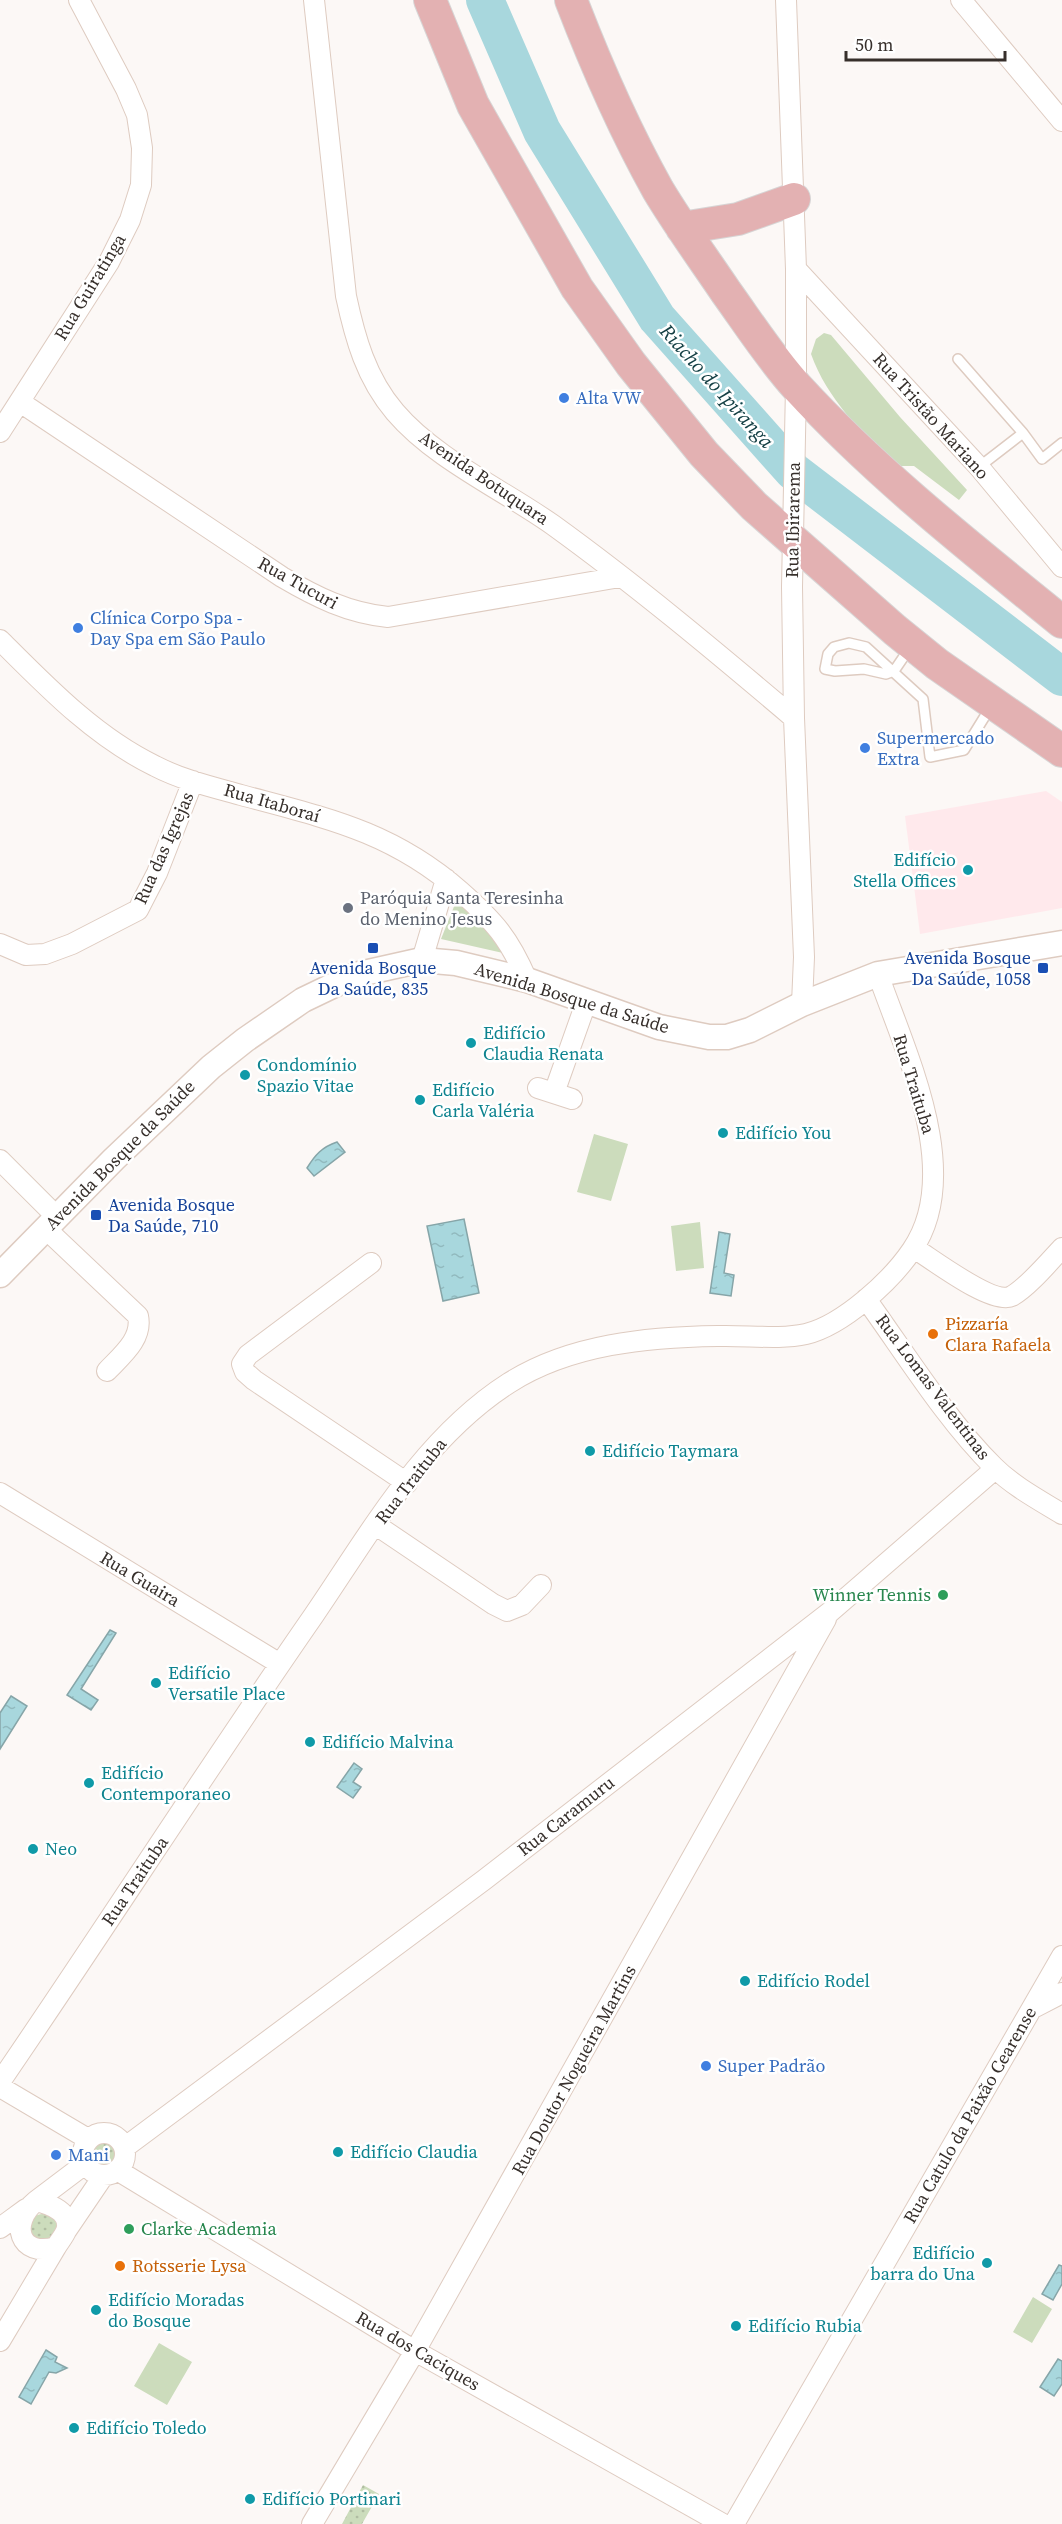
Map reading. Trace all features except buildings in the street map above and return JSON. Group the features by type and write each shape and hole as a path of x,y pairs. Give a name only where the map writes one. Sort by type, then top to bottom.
{"main road":[{"path":"430,0 473,105 577,288 631,364 704,454 754,507 792,530 912,644 1062,751"},
{"path":"571,0 631,140 682,228 774,359 796,386 897,482 1062,622"},
{"path":"682,228 746,217 794,200"}],"street":[{"name":"Rua Guiratinga","path":"0,432 109,262 130,220 141,185 142,148 137,116 126,89 79,0"},
{"name":"Avenida Botuquara","path":"314,0 346,296 356,342 374,382 394,412 446,456 553,525 794,718"},
{"name":"Rua Ibirarema","path":"786,0 796,269 792,530 794,718 804,957 802,1004"},
{"path":"961,0 1062,121"},
{"name":"Rua Tristão Mariano","path":"796,269 978,467 1062,567"},
{"name":"Rua Tucuri","path":"20,402 282,577 312,595 343,608 388,617 620,577"},
{"name":"Rua Itaboraí","path":"0,640 75,711 112,742 157,768 193,781 341,823 411,853 487,914 505,934 527,980"},
{"name":"Rua das Igrejas","path":"0,944 26,955 45,954 72,944 138,910 153,881 193,781"},
{"path":"422,960 446,879"},
{"name":"Avenida Bosque da Saúde","path":"0,1275 185,1091 244,1040 303,1000 356,975 422,960 456,963 527,980 659,1027 709,1037 727,1036 750,1030 802,1004 878,974 1062,943"},
{"name":"Rua Traituba","path":"0,2082 376,1525 425,1458 472,1410 514,1380 546,1365 591,1350 634,1341 715,1336 803,1335 821,1329 867,1299 897,1270 914,1248 926,1221 934,1189 932,1143 921,1097 878,974"},
{"path":"555,1094 587,1000"},
{"path":"0,1160 51,1223 138,1317 140,1328 134,1341 107,1371"},
{"path":"914,1248 992,1296 1007,1298 1017,1292 1062,1248"},
{"path":"371,1263 248,1355 242,1364 254,1380 407,1483"},
{"name":"Rua Lomas Valentinas","path":"867,1299 959,1427 995,1469 1062,1514"},
{"name":"Rua Caramuru","path":"124,2148 484,1880 830,1612 995,1469"},
{"name":"Rua Guaira","path":"0,1493 280,1664"},
{"path":"376,1525 493,1604 507,1611 522,1605 541,1585"},
{"name":"Rua Doutor Nogueira Martins","path":"312,2524 416,2352 830,1612"},
{"name":"Rua Catulo da Paixão Cearense","path":"734,2524 1062,1956"},
{"path":"1032,2009 1062,1993"},
{"path":"0,2087 88,2139"},
{"path":"0,2341 61,2239 125,2156 120,2140 113,2134 96,2134 88,2139 84,2146 85,2163 90,2170 111,2172"},
{"path":"0,2228 85,2163"},
{"name":"Rua dos Caciques","path":"111,2172 416,2352 723,2524"},
{"path":"51,2204 62,2212 67,2224 61,2239 45,2251 33,2248 24,2241 19,2230 21,2219 31,2205 51,2204"}],"lane":[{"path":"958,359 1023,433 1042,459 1062,444"},
{"path":"978,467 1023,433"},
{"path":"912,644 894,671 886,674 864,669 835,671 825,669 828,654 834,647 849,643 866,647 894,671 923,699 930,757 964,750 993,703"}],"shaded area":[{"path":"1046,791 1062,802 1062,908 920,934 905,816"}],"green space":[{"path":"824,333 831,335 900,417 967,490 959,500 914,466 894,466 846,414 826,386 811,354 816,339"},
{"path":"459,894 480,917 503,953 441,939"},
{"path":"594,1134 628,1144 611,1201 577,1192"},
{"path":"700,1222 704,1268 676,1271 671,1226"},
{"path":"105,2141 115,2145 119,2155 115,2165 105,2169 95,2165 91,2155 95,2145"},
{"path":"43,2214 53,2218 57,2228 53,2238 43,2242 33,2238 29,2228 33,2218"},
{"path":"1033,2297 1052,2309 1032,2343 1013,2332"},
{"path":"159,2343 192,2362 167,2405 134,2386"},
{"path":"363,2485 379,2494 362,2524 342,2524"}],"water":[{"path":"337,1142 345,1152 314,1176 307,1168 310,1163 323,1149"},
{"path":"464,1219 479,1293 443,1301 427,1226"},
{"path":"719,1232 730,1234 724,1273 734,1275 731,1296 710,1293"},
{"path":"110,1630 116,1633 81,1689 98,1700 91,1710 67,1695"},
{"path":"11,1696 27,1706 0,1749 0,1713"},
{"path":"354,1763 362,1769 353,1782 361,1787 353,1798 337,1787"},
{"path":"1059,2265 1062,2266 1062,2284 1053,2300 1042,2294"},
{"path":"46,2350 57,2357 55,2362 67,2368 56,2373 49,2372 31,2404 19,2397"},
{"path":"1058,2359 1062,2361 1062,2384 1054,2396 1040,2387"}],"waterway":[{"name":"Riacho do Ipiranga","path":"485,0 542,131 657,318 793,471 1062,677"}],"place":[{"name":"Alta VW","path":"564,398"},
{"name":"Clínica Corpo Spa - Day Spa em São Paulo","path":"78,628"},
{"name":"Supermercado Extra","path":"865,748"},
{"name":"Edifício Stella Offices","path":"968,870"},
{"name":"Paróquia Santa Teresinha do Menino Jesus","path":"348,908"},
{"name":"Avenida Bosque Da Saúde, 835","path":"373,948"},
{"name":"Avenida Bosque Da Saúde, 1058","path":"1043,968"},
{"name":"Edifício Claudia Renata","path":"471,1043"},
{"name":"Condomínio Spazio Vitae","path":"245,1075"},
{"name":"Edifício Carla Valéria","path":"420,1100"},
{"name":"Edifício You","path":"723,1133"},
{"name":"Avenida Bosque Da Saúde, 710","path":"96,1215"},
{"name":"Pizzaría Clara Rafaela","path":"933,1334"},
{"name":"Edifício Taymara","path":"590,1451"},
{"name":"Winner Tennis","path":"943,1595"},
{"name":"Edifício Versatile Place","path":"156,1683"},
{"name":"Edifício Malvina","path":"310,1742"},
{"name":"Edifício Contemporaneo","path":"89,1783"},
{"name":"Neo","path":"33,1849"},
{"name":"Edifício Rodel","path":"745,1981"},
{"name":"Super Padrão","path":"706,2066"},
{"name":"Edifício Claudia","path":"338,2152"},
{"name":"Mani","path":"56,2155"},
{"name":"Clarke Academia","path":"129,2229"},
{"name":"Edifício barra do Una","path":"987,2263"},
{"name":"Rotsserie Lysa","path":"120,2266"},
{"name":"Edifício Moradas do Bosque","path":"96,2310"},
{"name":"Edifício Rubia","path":"736,2326"},
{"name":"Edifício Toledo","path":"74,2428"},
{"name":"Edifício Portinari","path":"250,2499"}]}
